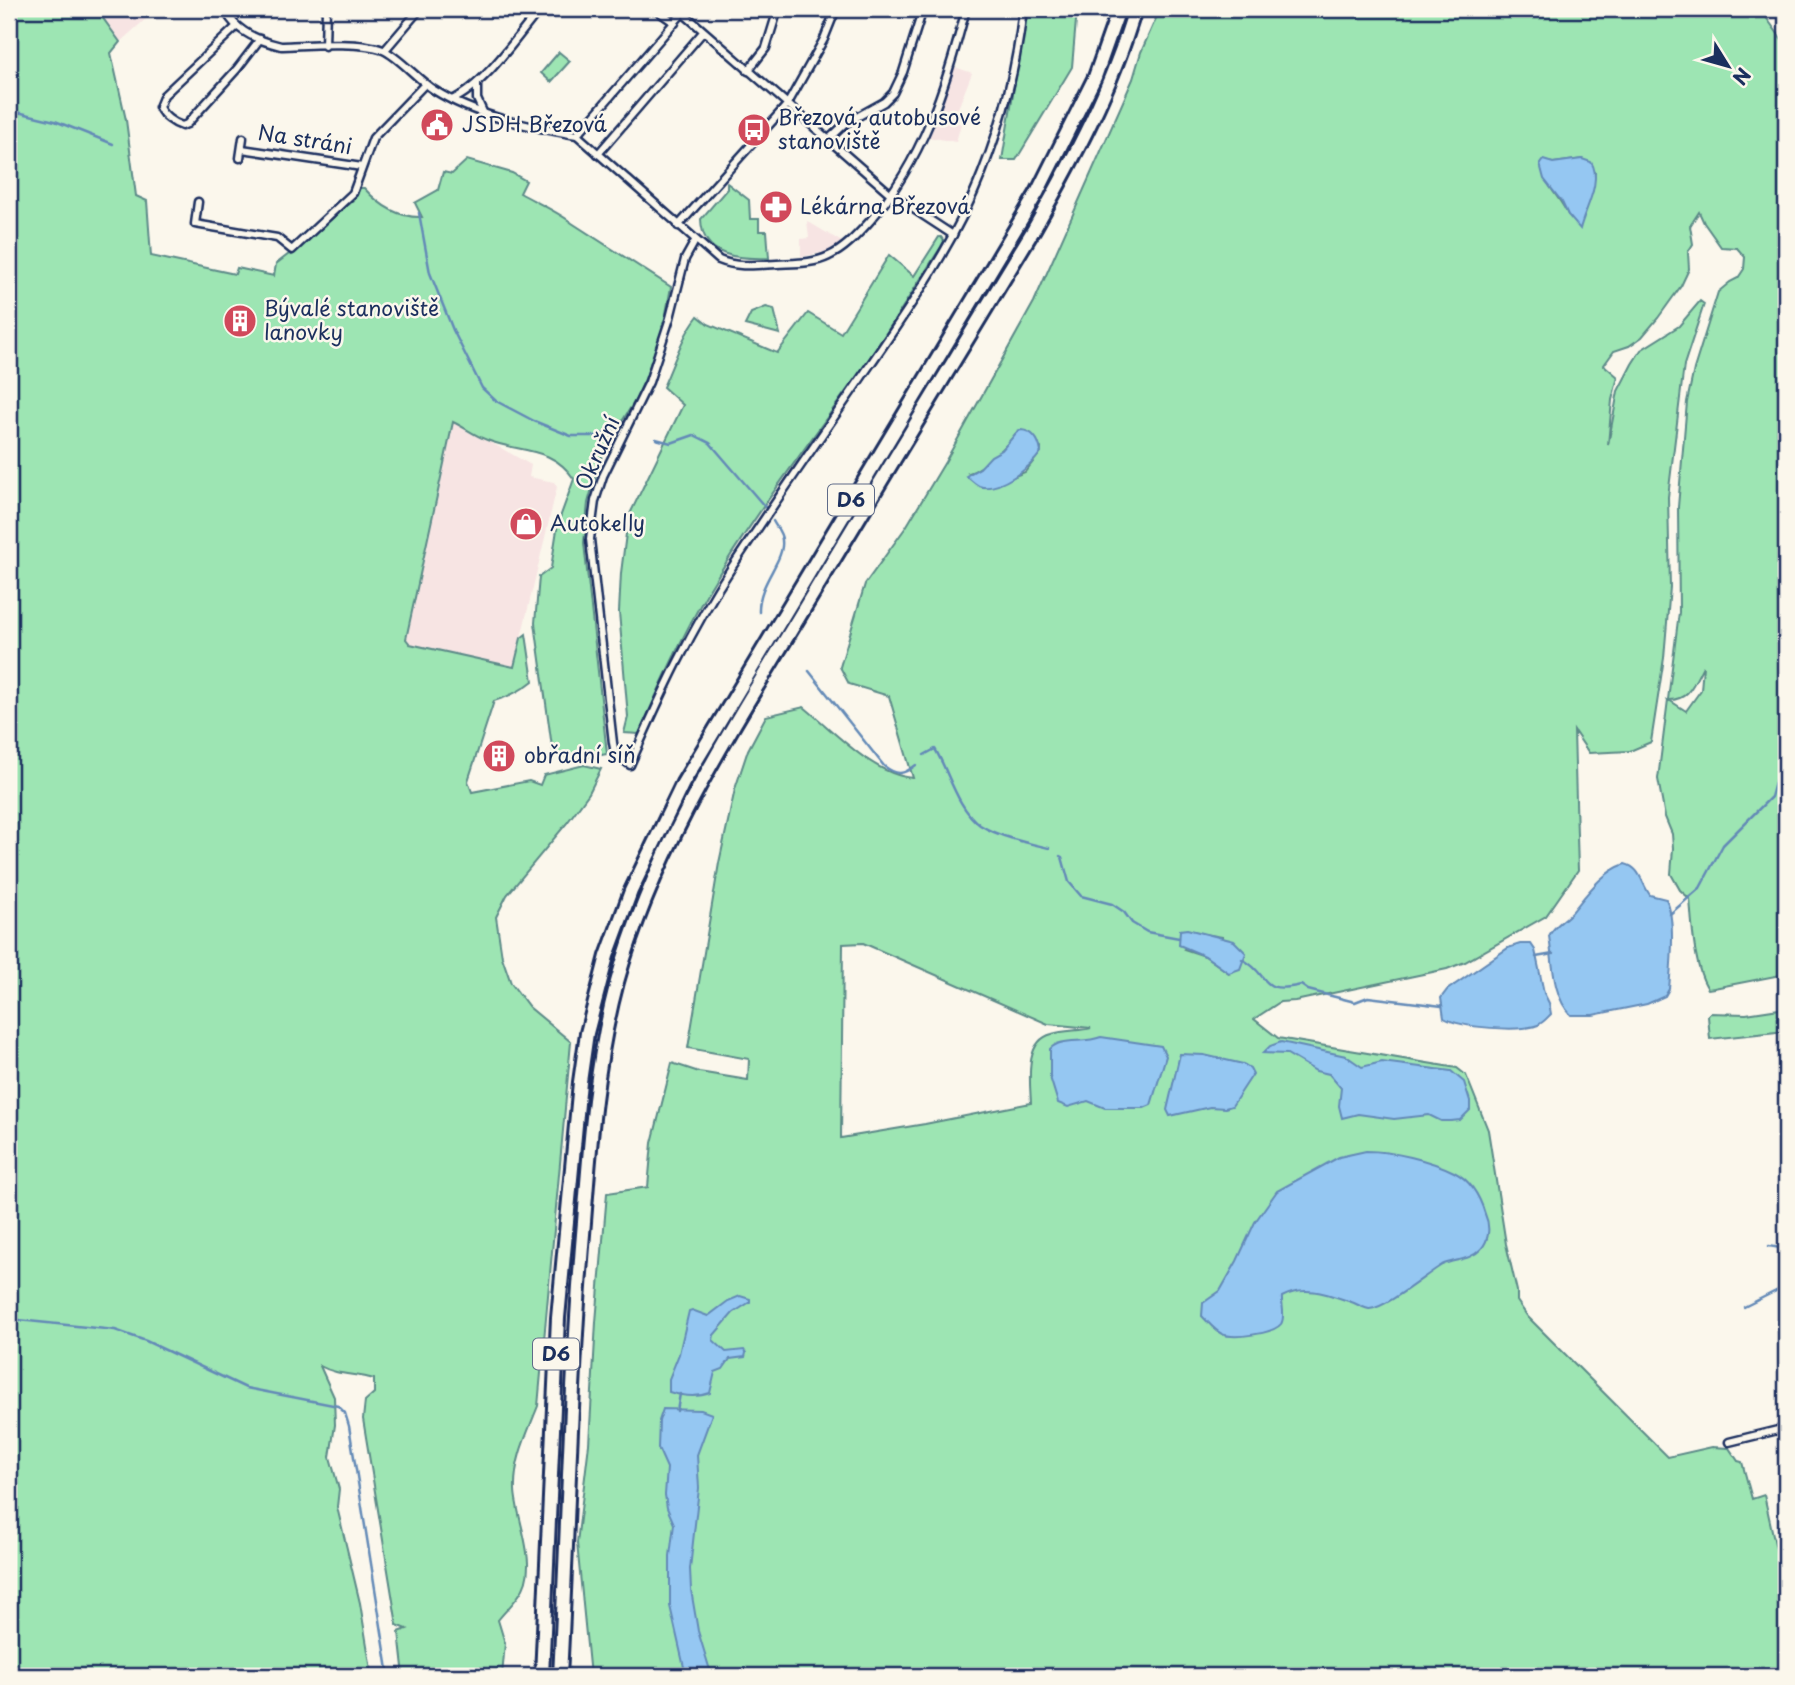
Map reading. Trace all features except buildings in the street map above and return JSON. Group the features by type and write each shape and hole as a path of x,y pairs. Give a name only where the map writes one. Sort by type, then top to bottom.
{"highway":[{"name":"D6","path":"542,1676 558,1318 580,1082 594,997 631,891 682,783 1037,193 1095,77 1119,9"},
{"name":"D6","path":"559,1676 576,1319 591,1140 612,1002 633,931 646,895 676,832 732,727 1034,229 1073,159 1106,91 1135,9"}],"street":[{"path":"225,9 229,20 260,39 281,46 360,45 384,50 425,84 452,100 484,113 577,135 695,241 719,260 741,266 816,261 831,256 847,244 892,195 926,134 953,59 967,9"},
{"path":"325,46 326,9"},
{"path":"384,50 420,9"},
{"path":"452,100 464,95 477,84 540,9"},
{"path":"655,9 675,23"},
{"path":"748,71 766,48 778,9"},
{"path":"678,226 787,105 824,39 836,9"},
{"path":"828,140 846,123 884,102 893,93 903,72 923,9"},
{"path":"577,135 685,11 703,32 892,195 953,235 981,176 996,135 1011,83 1023,9"},
{"path":"236,26 164,95 159,107 172,122 182,126 187,124 260,39"},
{"path":"598,154 703,32"},
{"name":"Na stráni","path":"198,202 195,224 276,238 292,250 353,193 373,138 425,84"},
{"path":"477,84 477,99 484,113"},
{"name":"Na stráni","path":"240,158 243,138"},
{"name":"Na stráni","path":"242,149 362,167"},
{"name":"Okružní","path":"695,241 685,259 670,318 649,382 603,476 592,518 590,539 612,743 615,753 630,765 681,654 731,568 907,311 953,235"},
{"path":"1729,1442 1786,1428"}],"shaded area":[{"path":"99,9 157,9 120,42"},
{"path":"955,67 972,73 953,121 961,124 956,142 928,137"},
{"path":"807,221 842,242 830,251 801,257 801,239 809,238"},
{"path":"453,421 531,465 529,477 554,482 557,487 514,667 410,644 406,640"}],"green space":[{"path":"9,9 99,9 120,42 111,53 126,120 136,196 147,201 151,256 235,274 237,268 274,276 276,264 291,255 354,199 360,188 364,188 390,210 422,217 415,203 438,190 443,172 452,174 467,160 512,173 526,181 520,193 562,216 671,287 664,324 645,379 600,460 588,503 584,543 607,754 567,759 555,753 552,747 535,623 539,577 551,568 558,523 574,479 555,460 487,440 453,422 406,639 410,644 514,667 521,638 526,634 533,681 515,693 494,701 468,781 472,792 529,781 540,785 544,775 584,765 601,769 589,793 507,895 496,917 502,957 511,983 529,1007 571,1042 538,1406 522,1447 515,1479 516,1502 526,1544 528,1571 519,1595 498,1620 505,1643 502,1676 404,1676 399,1632 407,1629 397,1625 363,1419 365,1401 374,1393 374,1379 320,1366 334,1397 335,1425 330,1457 339,1489 337,1507 360,1603 372,1676 9,1676"},
{"path":"1027,9 1077,9 1072,67 1016,160 1002,160"},
{"path":"1160,9 1760,9 1786,45 1786,974 1708,989 1697,958 1690,899 1680,890 1671,874 1672,834 1665,817 1658,779 1679,612 1678,507 1687,402 1694,369 1718,292 1738,278 1744,269 1745,257 1737,248 1721,247 1699,212 1690,226 1693,244 1688,252 1689,269 1681,286 1642,337 1629,346 1614,351 1604,365 1618,377 1612,400 1608,445 1618,391 1641,350 1679,326 1700,301 1704,304 1684,365 1668,497 1670,587 1664,658 1651,742 1630,751 1589,753 1574,731 1578,870 1546,916 1465,962 1447,969 1280,1002 1254,1019 1278,1038 1457,1068 1466,1075 1488,1130 1517,1301 1528,1317 1668,1457 1712,1447 1729,1448 1738,1461 1742,1462 1752,1499 1764,1495 1786,1593 1786,1676 590,1676 577,1543 589,1444 607,1193 648,1187 652,1143 672,1063 699,1072 748,1080 749,1059 688,1048 719,863 735,789 748,750 766,716 804,707 869,761 898,775 913,778 889,696 849,684 840,667 865,584 906,527 945,462 1034,302 1133,79 1141,52","holes":["1582,159 1595,172 1593,190 1583,217 1568,215 1547,182 1543,161 1553,163","1016,433 1041,448 1041,452 1025,472 993,485 969,473 988,462","1703,666 1701,690 1686,711 1669,700 1682,697 1694,684","1199,933 1223,937 1229,973 1205,956 1184,949","863,943 1048,1024 1091,1028 1052,1034 1037,1045 1031,1063 1031,1103 841,1138 843,944"]},
{"path":"559,52 570,61 551,82 541,73"},
{"path":"727,183 749,200 750,219 759,219 759,231 767,231 769,258 724,254 708,242 701,219 727,189"},
{"path":"939,237 944,241 941,247 869,359 765,505 706,595 679,646 639,734 624,733 628,717 619,612 628,518 683,405 663,387 692,324 698,316 708,324 777,353 808,313 841,333 889,255 914,276"},
{"path":"766,307 774,309 780,334 745,325 751,313"},
{"path":"1786,1008 1786,1031 1710,1039 1710,1013 1746,1014"}],"water":[{"path":"1582,159 1591,162 1595,177 1592,195 1580,229 1544,179 1540,164 1543,160 1553,163"},
{"path":"1021,430 1029,432 1039,444 1041,452 1030,465 995,486 979,486 966,476 1002,450"},
{"path":"1625,864 1638,872 1650,895 1666,899 1669,907 1672,942 1669,989 1665,996 1647,1004 1593,1015 1571,1015 1557,989 1549,936 1602,878"},
{"path":"1187,929 1234,941 1246,953 1240,969 1229,973 1205,956 1179,945 1180,930"},
{"path":"1531,944 1535,950 1551,1014 1545,1020 1529,1027 1505,1028 1463,1024 1444,1018 1441,998 1447,990 1508,948"},
{"path":"1101,1037 1161,1046 1166,1056 1151,1105 1144,1108 1105,1108 1088,1101 1068,1107 1058,1103 1050,1077 1050,1049 1060,1043"},
{"path":"1281,1042 1346,1056 1362,1067 1382,1062 1451,1071 1464,1082 1470,1110 1460,1120 1451,1121 1441,1121 1429,1115 1394,1119 1358,1114 1342,1118 1339,1106 1341,1088 1329,1074 1316,1071 1287,1054 1263,1053 1270,1046"},
{"path":"1180,1054 1204,1055 1243,1064 1250,1068 1253,1074 1232,1106 1210,1107 1170,1116 1167,1110"},
{"path":"1366,1151 1399,1154 1422,1160 1454,1172 1470,1184 1488,1223 1488,1236 1481,1249 1467,1258 1442,1265 1376,1308 1367,1309 1318,1292 1300,1291 1282,1297 1283,1317 1277,1328 1243,1336 1217,1331 1202,1316 1203,1303 1220,1291 1255,1222 1277,1191 1339,1157"},
{"path":"740,1296 750,1299 750,1302 733,1313 714,1335 713,1340 726,1352 744,1350 745,1357 730,1359 723,1369 715,1372 710,1393 690,1396 669,1392 669,1379 679,1354 689,1311 708,1316 728,1301"},
{"path":"663,1409 701,1410 712,1414 697,1455 699,1488 690,1569 698,1631 709,1667 715,1676 686,1676 670,1606 670,1556 674,1524 665,1495 667,1468 658,1448 659,1421"}],"waterway":[{"path":"9,110 55,121 113,144"},
{"path":"419,213 430,273 453,330 482,388 496,401 571,436 596,436 617,429"},
{"path":"656,439 671,443 694,435 710,443 765,507"},
{"path":"759,612 763,591 782,548 781,535 773,521"},
{"path":"809,671 884,766 900,773 916,765"},
{"path":"924,755 935,749 959,800 980,825 1004,836 1049,848"},
{"path":"1670,914 1700,888 1723,845 1771,797 1779,768 1786,764"},
{"path":"1060,856 1069,882 1081,896 1112,904 1124,912 1132,923 1147,932 1179,938"},
{"path":"1536,957 1553,954"},
{"path":"1242,959 1258,971 1266,982 1277,987 1301,985 1308,990 1355,1002 1368,997 1442,1006"},
{"path":"1769,1246 1786,1249"},
{"path":"1744,1307 1786,1286"},
{"path":"9,1319 115,1330 146,1341 246,1388 338,1406 345,1413 349,1426 389,1676"},
{"path":"677,1411 680,1394"}],"place":[{"name":"JSDH Březová","path":"437,125"},
{"name":"Březová, autobusové stanoviště","path":"754,130"},
{"name":"Lékárna Březová","path":"776,207"},
{"name":"Bývalé stanoviště lanovky","path":"240,321"},
{"name":"Autokelly","path":"526,524"},
{"name":"obřadní síň","path":"499,756"}]}
